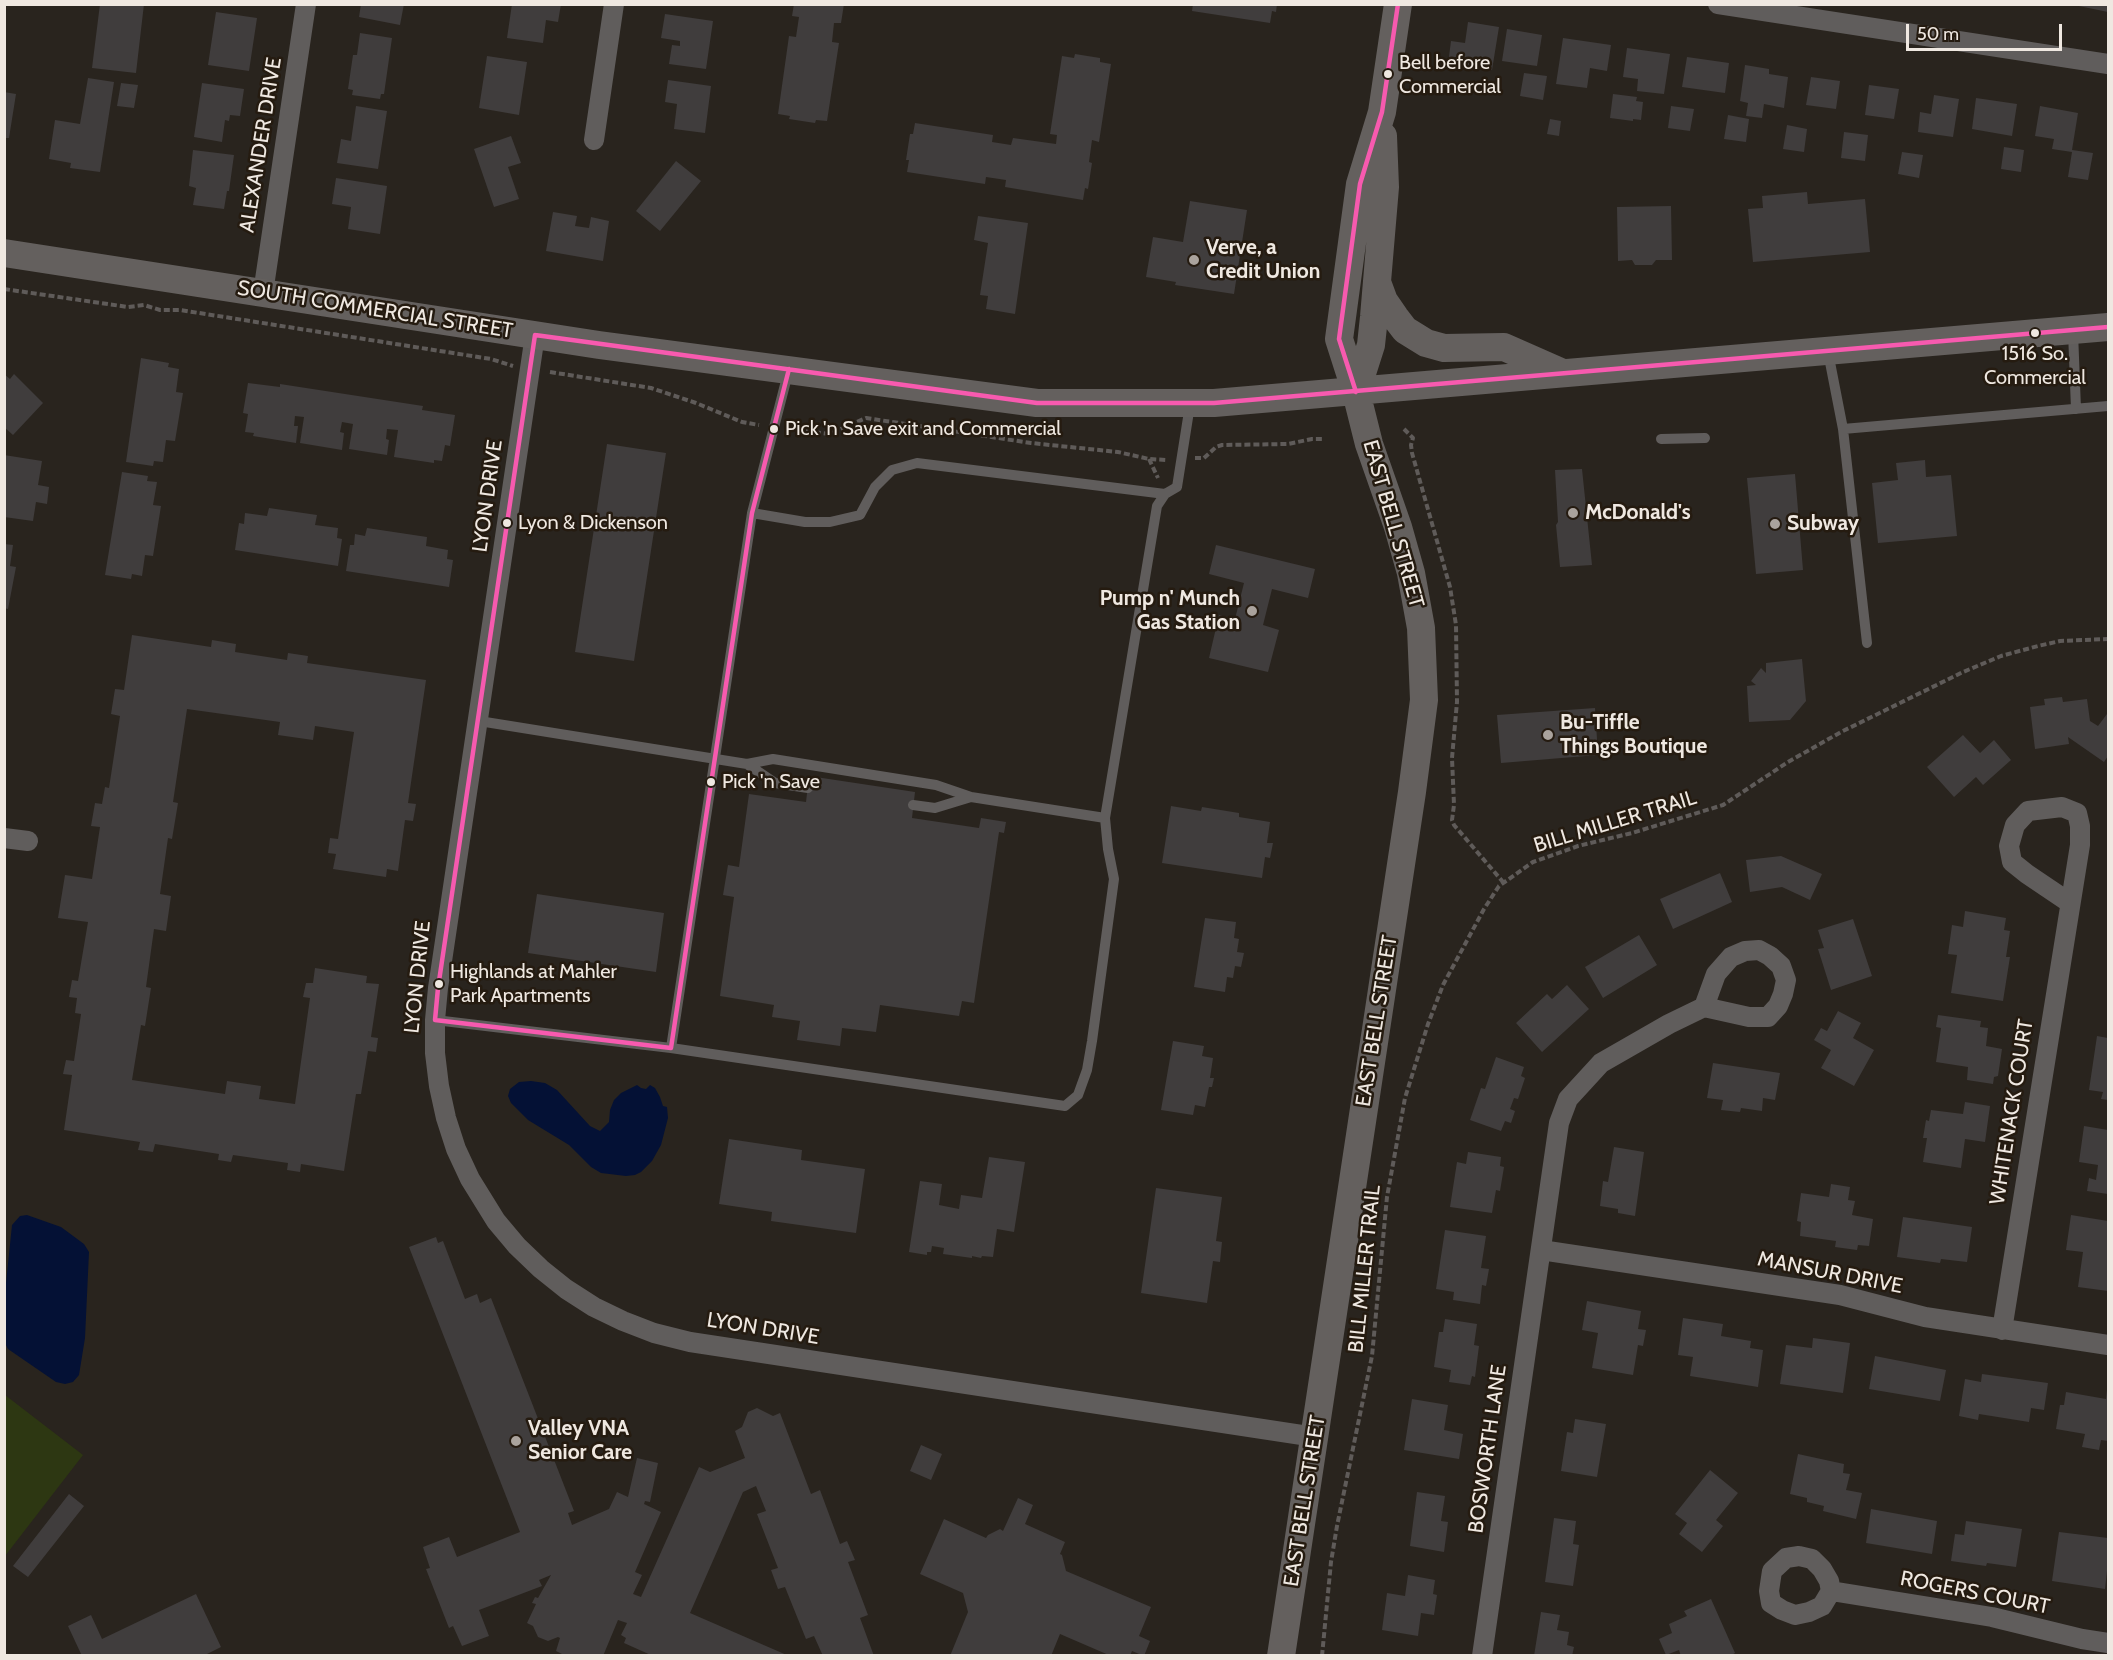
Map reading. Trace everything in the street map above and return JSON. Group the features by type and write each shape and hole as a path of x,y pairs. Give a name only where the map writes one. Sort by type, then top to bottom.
{"main road":[{"path":"1356,392 1371,345 1385,187 1382,112 1398,4"},
{"name":"EAST BELL STREET","path":"1281,1656 1409,815 1424,699 1421,628 1411,573 1339,339 1360,184 1382,112"},
{"name":"SOUTH COMMERCIAL STREET","path":"4,252 535,335 1037,403 1191,403 1356,392 2109,327"},
{"path":"1377,282 1384,301 1395,317 1415,338 1435,347 1444,348 1504,347 1565,374"}],"street":[{"name":"ALEXANDER DRIVE","path":"263,293 306,4"},
{"path":"594,140 614,4"},
{"path":"1718,4 2109,64"},
{"name":"LYON DRIVE","path":"535,335 435,1020 435,1053 446,1118 456,1149 470,1179 496,1221 541,1269 585,1301 623,1322 654,1333 686,1341 1315,1437"},
{"name":"WHITENACK COURT","path":"2002,1330 2080,845 2077,813 2062,807 2028,811 2016,825 2012,835 2009,846 2012,862 2070,903"},
{"path":"4,838 28,842"},
{"name":"BOSWORTH LANE","path":"1482,1656 1559,1122 1568,1099 1601,1063 1704,1007"},
{"name":"MANSUR DRIVE","path":"1541,1250 1840,1295 1925,1317 2109,1345"},
{"name":"ROGERS COURT","path":"1831,1591 1992,1617 2082,1640 2109,1643"}],"lane":[{"path":"2073,330 2076,409"},
{"path":"1828,352 1844,429 1868,644"},
{"path":"671,1048 752,513 789,369"},
{"path":"435,1020 671,1048 1065,1106 1078,1095 1087,1070 1092,1041 1114,879 1105,818 1156,506 1165,494 1177,487 1191,403"},
{"path":"1844,429 2109,406"},
{"path":"1661,439 1705,438"},
{"path":"752,513 805,522 830,522 860,515 874,487 892,470 916,463 1165,494"},
{"path":"479,721 747,764 773,759 936,785 970,797 1105,818"},
{"path":"747,764 775,783 808,788"},
{"path":"913,805 935,808 970,797"}],"path":[{"path":"4,289 128,307 144,305 160,310 180,310 491,359 531,369 651,388 742,422 774,428 829,434 866,418 1031,443 1118,452 1149,459 1181,460 1204,458 1222,445 1288,444 1322,439"},
{"name":"BILL MILLER TRAIL","path":"1322,1656 1336,1535 1372,1356 1387,1197 1405,1098 1434,1005 1484,909 1499,886 1533,862 1578,846 1632,833 1723,805 1788,762 1841,732 1963,672 2001,656 2060,641 2109,639"}],"green space":[{"path":"5,1395 83,1455 4,1556"}],"water":[{"path":"519,1082 545,1083 557,1090 590,1126 600,1131 609,1122 614,1100 621,1093 637,1085 646,1089 650,1085 655,1088 663,1106 667,1107 668,1118 661,1145 652,1161 641,1172 626,1176 601,1173 591,1167 569,1145 528,1120 511,1103 508,1096 510,1089"},
{"path":"27,1215 61,1227 84,1244 89,1252 85,1338 79,1375 73,1382 65,1384 56,1382 8,1349 5,1343 5,1293 12,1225 20,1216"}],"building":[{"path":"100,4 144,4 136,73 92,68"},
{"path":"361,4 404,4 400,25 359,17"},
{"path":"512,4 561,4 558,22 546,20 543,43 507,38"},
{"path":"794,4 844,4 841,23 834,23 832,42 839,43 827,121 816,120 815,123 789,119 790,116 778,114 789,36 796,37 799,17 792,16"},
{"path":"1193,4 1277,4 1276,12 1272,11 1270,23 1192,11"},
{"path":"2069,4 2108,4 2108,12"},
{"path":"216,12 257,18 249,71 208,65"},
{"path":"665,14 713,21 706,69 669,64 672,45 680,46 680,41 661,38"},
{"path":"1468,22 1499,27 1492,70 1448,64 1451,41 1465,43"},
{"path":"1507,29 1542,35 1537,66 1502,61"},
{"path":"360,33 392,38 384,94 381,94 380,99 352,95 353,90 348,89 353,55 357,55"},
{"path":"1563,38 1611,45 1607,71 1590,68 1587,88 1556,84"},
{"path":"1627,48 1670,54 1664,94 1637,91 1638,79 1623,77"},
{"path":"1075,54 1100,58 1100,62 1111,64 1099,142 1092,140 1089,162 1092,163 1088,189 1085,188 1083,200 1005,187 1006,180 986,177 985,184 907,172 909,160 906,160 910,134 913,134 915,123 993,135 992,142 1011,145 1013,138 1056,144 1057,135 1050,134 1062,56 1074,58"},
{"path":"487,56 527,62 519,115 479,108"},
{"path":"1687,57 1729,63 1725,93 1682,87"},
{"path":"1745,65 1769,69 1769,74 1788,77 1784,108 1764,104 1762,118 1746,116 1748,103 1740,101"},
{"path":"1524,73 1547,76 1543,100 1520,96"},
{"path":"1811,77 1840,81 1836,109 1806,105"},
{"path":"88,78 114,82 100,172 70,168 71,163 49,159 55,120 80,124"},
{"path":"668,80 711,86 705,133 674,129 677,104 665,102"},
{"path":"121,83 138,85 134,108 117,106"},
{"path":"202,83 244,89 240,116 230,115 229,121 225,120 222,142 194,137"},
{"path":"1869,85 1899,89 1894,119 1865,115"},
{"path":"4,92 16,94 9,138 4,138"},
{"path":"1613,94 1637,97 1636,101 1643,102 1641,120 1610,118"},
{"path":"1934,95 1959,99 1953,137 1918,132 1920,112 1931,114"},
{"path":"1976,98 2017,104 2012,136 1972,129"},
{"path":"356,106 387,111 378,169 337,163 341,139 351,141"},
{"path":"1671,106 1694,109 1690,131 1668,128"},
{"path":"2040,106 2078,113 2072,150 2093,153 2088,180 2068,177 2072,152 2052,149 2054,139 2035,136"},
{"path":"1728,115 1749,119 1746,142 1724,139"},
{"path":"1550,119 1561,121 1559,136 1547,134"},
{"path":"1787,125 1807,129 1804,152 1783,149"},
{"path":"1844,132 1868,135 1865,161 1841,158"},
{"path":"511,136 521,163 508,167 519,199 494,207 474,149"},
{"path":"2004,147 2024,150 2021,172 2001,169"},
{"path":"193,150 234,155 224,209 193,205 196,188 189,186"},
{"path":"1902,152 1923,155 1919,178 1898,174"},
{"path":"676,161 701,181 660,231 636,211"},
{"path":"336,178 387,186 380,234 348,229 351,207 332,204"},
{"path":"1807,192 1808,204 1865,199 1870,252 1753,262 1748,209 1763,208 1762,196"},
{"name":"Verve, a Credit Union","path":"1190,201 1247,210 1234,294 1175,285 1176,282 1146,277 1153,237 1183,242"},
{"path":"1671,206 1672,260 1656,260 1652,265 1635,265 1632,260 1618,261 1617,207"},
{"path":"553,212 577,216 575,226 589,228 591,217 609,221 603,261 546,251"},
{"path":"978,216 1028,223 1015,314 986,309 988,296 980,295 988,243 974,240"},
{"path":"141,358 169,363 168,367 179,369 176,392 183,393 175,441 166,440 163,462 154,461 153,466 126,462"},
{"path":"4,374 10,379 14,374 43,403 13,435 4,427"},
{"path":"248,383 280,387 280,384 423,406 422,410 455,415 450,446 445,445 442,461 434,460 434,463 394,457 398,430 387,429 386,439 389,440 387,455 349,449 353,424 342,422 340,432 344,433 342,450 300,443 304,417 295,416 294,426 298,426 296,443 253,436 254,433 245,432 248,414 243,413"},
{"path":"607,444 666,453 634,661 575,652"},
{"path":"4,455 42,461 38,485 49,487 47,504 36,502 33,521 4,517"},
{"path":"1925,460 1926,477 1951,475 1957,536 1878,543 1872,483 1898,480 1896,463"},
{"name":"McDonald's","path":"1582,469 1592,565 1560,567 1556,525 1558,522 1555,470"},
{"path":"122,472 148,476 147,481 157,482 153,505 161,506 153,556 145,555 142,576 132,574 131,579 105,575"},
{"name":"Subway","path":"1795,474 1803,570 1756,574 1747,478"},
{"path":"269,508 317,515 315,525 338,528 337,538 342,539 338,566 235,550 239,523 244,524 245,513 267,516"},
{"path":"367,528 427,537 426,546 448,550 447,559 453,560 449,587 346,571 350,545 354,545 355,534 365,536"},
{"path":"4,544 13,545 10,566 16,567 8,609 4,608"},
{"name":"Pump n' Munch Gas Station","path":"1216,545 1315,569 1308,598 1272,589 1263,625 1279,630 1268,672 1209,658 1219,615 1235,619 1244,583 1209,574"},
{"path":"132,635 211,647 212,640 236,644 235,652 287,660 288,653 308,656 307,663 426,680 408,803 416,804 413,821 405,820 398,871 387,869 386,877 333,869 336,854 328,853 330,838 338,839 354,732 315,726 313,740 278,735 280,722 187,709 173,802 178,803 172,839 168,838 160,894 171,896 166,931 154,929 146,987 151,988 145,1026 141,1025 132,1080 225,1094 227,1081 261,1086 259,1099 295,1104 310,998 303,997 306,983 313,983 315,968 367,976 366,983 379,984 371,1037 378,1038 376,1052 368,1051 361,1094 356,1094 344,1171 301,1164 300,1172 287,1170 288,1163 233,1155 231,1162 218,1160 219,1154 155,1144 153,1152 138,1150 140,1142 64,1130 72,1075 63,1074 66,1060 74,1061 81,1014 75,1013 77,998 69,997 72,980 78,981 88,922 58,918 65,875 92,879 100,827 91,826 95,803 102,804 105,787 109,788 120,716 111,714 115,689 124,690"},
{"path":"1802,659 1806,701 1790,720 1749,722 1747,686 1756,685 1751,681 1761,668 1766,673 1766,663"},
{"path":"2062,697 2063,702 2087,699 2090,721 2098,726 2108,715 2108,756 2104,762 2068,737 2069,744 2035,749 2030,707 2045,705 2044,699"},
{"name":"Bu-Tiffle Things Boutique","path":"1595,708 1598,755 1501,763 1497,715"},
{"path":"1963,735 1980,753 1994,740 2011,760 1983,785 1976,777 1954,797 1927,767"},
{"name":"Pick 'n Save","path":"809,776 915,792 912,818 979,828 981,818 1006,822 1004,833 999,832 974,1003 962,1001 959,1016 880,1005 876,1032 842,1028 840,1046 797,1040 800,1021 772,1017 774,1005 720,996 734,897 723,895 728,865 739,867 749,794 806,802"},
{"path":"1171,806 1201,811 1202,807 1239,813 1239,817 1270,822 1267,843 1273,843 1270,858 1265,857 1262,878 1162,863"},
{"path":"1781,856 1822,874 1810,900 1782,887 1750,892 1746,860"},
{"path":"1720,873 1732,902 1673,929 1660,899"},
{"path":"537,894 664,913 656,972 528,953"},
{"path":"1965,911 2006,918 2004,930 2010,931 2006,957 2010,957 2003,1001 1951,993 1957,955 1948,954 1952,925 1963,927"},
{"path":"1205,918 1236,922 1234,938 1239,939 1237,952 1244,953 1241,967 1235,966 1233,978 1227,977 1225,992 1194,987"},
{"path":"1853,919 1872,976 1831,990 1818,949 1824,948 1818,930"},
{"path":"1639,935 1657,965 1603,998 1585,967"},
{"path":"1567,985 1589,1009 1542,1052 1516,1023 1547,994 1552,999"},
{"path":"1838,1011 1861,1023 1853,1038 1874,1050 1854,1086 1821,1068 1831,1050 1814,1040 1821,1028 1827,1031"},
{"path":"1938,1015 1981,1021 1980,1027 1988,1028 1986,1046 2002,1049 1998,1076 1994,1077 1993,1084 1967,1080 1968,1067 1936,1062 1941,1028 1936,1027"},
{"path":"2097,1036 2108,1038 2108,1100 2101,1099 2103,1092 2089,1090"},
{"path":"1173,1041 1204,1046 1202,1056 1213,1058 1210,1078 1214,1078 1212,1087 1209,1087 1205,1107 1195,1105 1193,1115 1161,1110"},
{"path":"1496,1057 1524,1067 1521,1076 1525,1078 1518,1099 1514,1098 1510,1109 1515,1111 1511,1123 1505,1121 1501,1131 1470,1120 1481,1088 1485,1089"},
{"path":"1713,1063 1780,1073 1775,1100 1763,1098 1762,1111 1741,1108 1740,1112 1721,1110 1723,1100 1707,1098"},
{"path":"1965,1102 1990,1106 1985,1142 1965,1139 1961,1168 1923,1162 1927,1138 1923,1138 1926,1120 1929,1121 1931,1110 1963,1114"},
{"path":"2084,1126 2108,1130 2108,1194 2087,1191 2089,1178 2096,1180 2098,1165 2079,1162"},
{"path":"729,1139 802,1150 801,1160 865,1169 856,1233 771,1221 772,1212 719,1204"},
{"path":"1614,1147 1644,1152 1635,1216 1618,1213 1618,1209 1600,1206 1603,1181 1608,1182"},
{"path":"1468,1152 1501,1157 1500,1166 1504,1167 1500,1191 1496,1190 1492,1213 1450,1207 1457,1162 1466,1164"},
{"path":"989,1157 1025,1162 1014,1232 997,1229 993,1257 972,1256 972,1258 943,1254 944,1248 932,1246 931,1252 927,1252 927,1255 909,1252 920,1181 942,1184 939,1205 959,1209 961,1195 982,1198"},
{"path":"1831,1184 1850,1187 1848,1200 1855,1201 1852,1215 1873,1219 1869,1246 1858,1245 1857,1250 1835,1247 1836,1241 1800,1236 1801,1222 1797,1221 1801,1193 1829,1197"},
{"path":"1156,1188 1222,1197 1216,1241 1222,1242 1220,1262 1213,1261 1207,1303 1141,1293"},
{"path":"2071,1215 2108,1221 2108,1291 2078,1287 2083,1252 2066,1250"},
{"path":"1903,1217 1972,1227 1967,1262 1941,1259 1940,1263 1897,1257"},
{"path":"1445,1230 1486,1236 1481,1268 1489,1269 1486,1286 1482,1285 1480,1304 1453,1300 1454,1292 1436,1289"},
{"name":"Valley VNA Senior Care","path":"436,1237 438,1243 443,1241 465,1299 477,1294 480,1303 491,1298 574,1511 568,1513 572,1525 609,1509 617,1492 628,1497 637,1458 658,1463 650,1502 645,1501 644,1504 661,1512 635,1572 642,1575 633,1594 641,1597 699,1467 710,1472 745,1458 735,1431 742,1427 748,1412 757,1408 773,1416 780,1413 811,1494 820,1490 840,1544 847,1541 855,1560 848,1562 868,1615 860,1618 874,1656 823,1656 814,1636 806,1639 785,1587 778,1589 771,1570 778,1568 757,1514 766,1511 756,1486 743,1492 690,1613 789,1656 653,1656 624,1643 626,1638 621,1635 627,1623 618,1620 603,1656 576,1654 576,1656 566,1656 556,1651 560,1638 548,1641 538,1637 533,1626 527,1623 536,1604 532,1603 535,1597 538,1598 551,1575 539,1580 542,1586 479,1610 489,1636 462,1646 453,1626 449,1628 426,1569 430,1568 423,1547 449,1537 457,1557 520,1532 409,1247"},
{"path":"1587,1301 1641,1311 1638,1329 1646,1330 1643,1346 1638,1345 1633,1375 1592,1368 1598,1333 1582,1330"},
{"path":"1683,1318 1723,1324 1721,1336 1751,1341 1750,1348 1763,1350 1758,1387 1690,1376 1693,1357 1678,1355"},
{"path":"1445,1319 1477,1324 1474,1345 1479,1346 1475,1377 1472,1376 1470,1385 1449,1382 1451,1370 1434,1367 1439,1332 1443,1332"},
{"path":"1813,1338 1850,1343 1843,1393 1780,1384 1786,1345 1812,1348"},
{"path":"1875,1356 1946,1370 1940,1401 1869,1389"},
{"path":"1982,1374 2048,1383 2044,1410 2031,1408 2029,1422 1979,1414 1978,1420 1959,1416 1965,1379 1981,1382"},
{"path":"2107,1390 2108,1441 2101,1440 2099,1450 2082,1447 2085,1434 2056,1429 2060,1405 2064,1405 2066,1392 2106,1399"},
{"path":"1412,1399 1448,1405 1444,1430 1463,1434 1459,1459 1404,1450"},
{"path":"1575,1419 1606,1424 1597,1477 1561,1471 1567,1432 1573,1433"},
{"path":"921,1445 942,1454 931,1480 910,1471"},
{"path":"1798,1454 1844,1464 1843,1473 1850,1474 1846,1490 1862,1493 1856,1519 1823,1511 1824,1506 1807,1502 1807,1498 1790,1494"},
{"path":"1710,1470 1738,1493 1716,1520 1723,1526 1702,1552 1679,1534 1687,1523 1675,1514"},
{"path":"1417,1492 1445,1496 1441,1521 1448,1522 1444,1552 1410,1546"},
{"path":"69,1494 84,1506 28,1577 13,1566"},
{"path":"1018,1498 1033,1505 1025,1524 1065,1542 1060,1554 1066,1571 1151,1607 1139,1636 1150,1641 1144,1656 1132,1651 1130,1656 1111,1656 1060,1634 1051,1656 950,1656 968,1612 963,1593 920,1574 944,1519 986,1538 1000,1529 1003,1531"},
{"path":"1871,1509 1937,1521 1932,1554 1866,1543"},
{"path":"1554,1518 1576,1521 1573,1544 1579,1545 1573,1586 1545,1582"},
{"path":"1966,1521 2022,1529 2016,1567 1951,1561 1955,1534 1964,1535"},
{"path":"2059,1532 2108,1538 2105,1589 2052,1581"},
{"path":"1408,1575 1435,1580 1433,1594 1437,1595 1434,1615 1421,1613 1418,1636 1382,1630 1387,1593 1405,1596"},
{"path":"196,1594 221,1647 203,1656 82,1656 68,1626 91,1615 102,1639"},
{"path":"1711,1599 1735,1653 1730,1656 1681,1656 1679,1650 1666,1655 1659,1639 1672,1633 1669,1624 1687,1616 1684,1611"},
{"path":"1541,1612 1560,1615 1557,1630 1569,1632 1567,1645 1574,1647 1572,1656 1534,1656"}],"transit line":[{"path":"1356,392 1339,339 1360,184 1382,112 1398,4"},
{"path":"535,335 1037,403 1214,403 2108,327"},
{"path":"435,1020 535,335"},
{"path":"671,1048 752,513 789,369"},
{"path":"435,1020 671,1048"}],"place":[{"name":"Bell before Commercial","path":"1388,74"},
{"name":"Verve, a Credit Union","path":"1194,260"},
{"name":"1516 So. Commercial","path":"2035,333"},
{"name":"Pick 'n Save exit and Commercial","path":"774,429"},
{"name":"McDonald's","path":"1573,513"},
{"name":"Lyon & Dickenson","path":"507,523"},
{"name":"Subway","path":"1775,524"},
{"name":"Pump n' Munch Gas Station","path":"1252,611"},
{"name":"Bu-Tiffle Things Boutique","path":"1548,735"},
{"name":"Pick 'n Save","path":"711,782"},
{"name":"Highlands at Mahler Park Apartments","path":"439,984"},
{"name":"Valley VNA Senior Care","path":"516,1441"}]}
